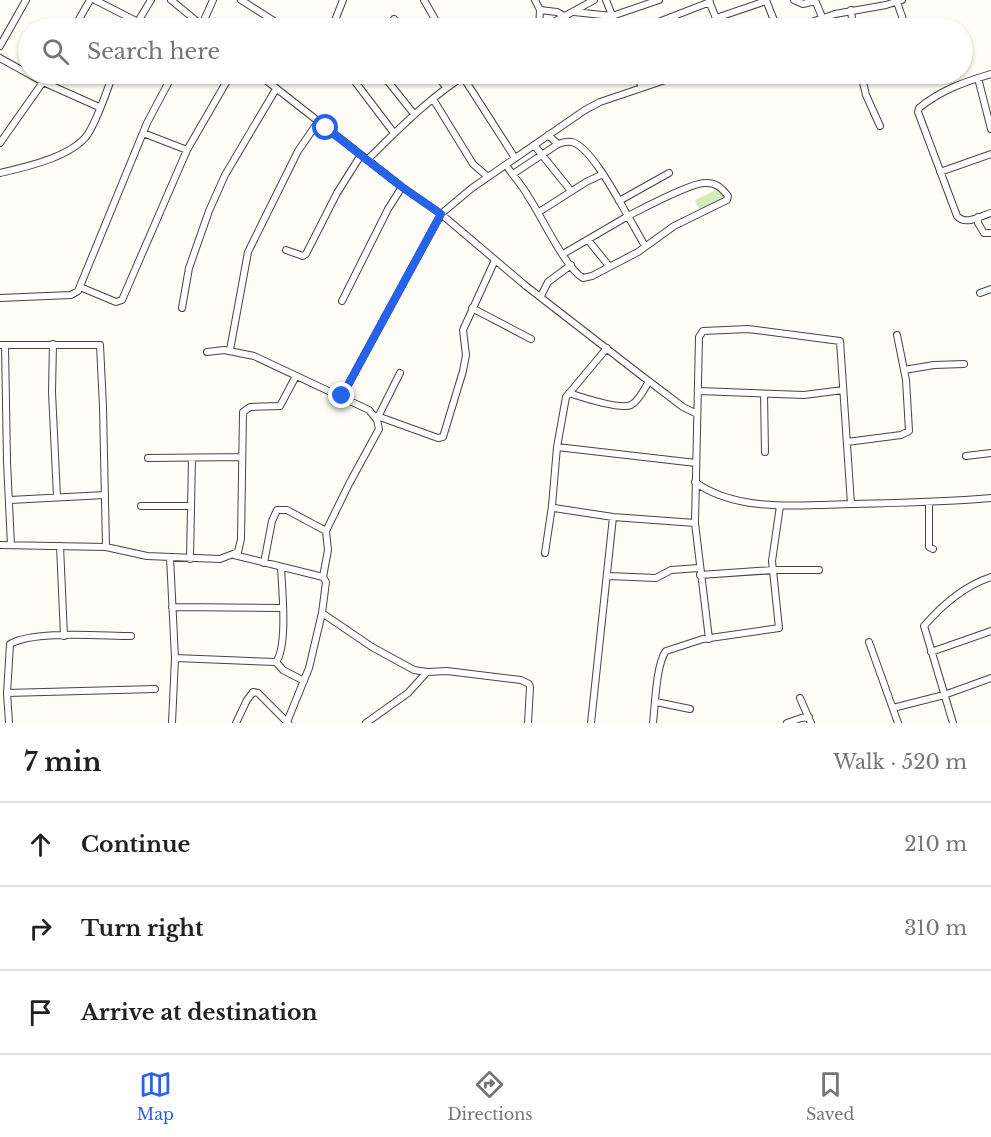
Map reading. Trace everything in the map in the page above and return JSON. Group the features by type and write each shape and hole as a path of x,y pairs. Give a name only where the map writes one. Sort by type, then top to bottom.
{"street":[{"path":"0,46 26,0"},
{"path":"80,18 90,0"},
{"path":"95,0 130,18"},
{"path":"140,18 151,0"},
{"path":"171,0 191,18"},
{"path":"206,18 213,0"},
{"path":"242,0 270,18"},
{"path":"336,18 343,0"},
{"path":"424,0 434,18"},
{"path":"535,0 541,18"},
{"path":"540,10 557,12 566,17 594,0"},
{"path":"606,0 612,16"},
{"path":"574,12 612,16 659,0"},
{"path":"728,18 766,0 773,18"},
{"path":"794,0 803,4 815,0 822,17 886,2 900,1 904,18"},
{"path":"668,18 710,1 716,18"},
{"path":"851,10 852,18"},
{"path":"0,58 18,68"},
{"path":"973,80 991,74"},
{"path":"978,78 991,129"},
{"path":"0,143 42,84"},
{"path":"47,84 99,107"},
{"path":"0,173 52,158 79,144 91,128 109,84"},
{"path":"0,298 75,294 80,287 86,267 143,133 168,84"},
{"path":"80,287 116,302 122,300 188,150 225,84"},
{"path":"270,84 402,187 441,214 495,260 649,381 683,407 697,414"},
{"path":"357,84 394,133"},
{"path":"390,84 414,114"},
{"path":"367,160 414,114 451,84"},
{"path":"470,84 515,158"},
{"path":"342,396 441,214 488,177 600,102 651,84"},
{"path":"863,84 880,126"},
{"path":"960,84 940,93 919,108 919,116 957,216 960,220 965,221 991,213"},
{"path":"182,308 189,268 209,211 225,175 276,89"},
{"path":"433,99 473,164 488,177"},
{"path":"230,350 248,252 298,151 318,122"},
{"path":"143,133 188,150"},
{"path":"549,135 558,144"},
{"path":"513,174 558,144 570,142 576,144 603,174 645,246"},
{"path":"534,145 571,191"},
{"path":"940,172 991,154"},
{"path":"286,250 303,256 306,254 337,193 361,155"},
{"path":"506,165 539,212 563,254 583,278 592,276 645,246 674,226 724,203 728,196 716,184 702,183 628,216 563,254"},
{"path":"619,201 669,173"},
{"path":"539,212 603,174"},
{"path":"342,301 388,209 402,187"},
{"path":"978,218 980,229 984,233 991,233"},
{"path":"588,240 609,266"},
{"path":"207,352 230,350 254,356 342,396 369,410 377,418 438,438 443,436 463,371 466,355 463,330 495,260"},
{"path":"541,296 548,282 571,265"},
{"path":"980,292 991,290"},
{"path":"472,308 531,339"},
{"path":"709,639 695,523 700,334 705,330 748,329 838,340 851,504"},
{"path":"847,442 901,435 909,431 904,369 897,335"},
{"path":"53,344 52,392 57,496"},
{"path":"11,545 3,345 98,344 101,348 106,547"},
{"path":"545,553 552,506 556,447 566,398 607,348"},
{"path":"904,369 964,364"},
{"path":"236,723 253,692 258,693 288,723 309,668 322,614 326,582 323,577 328,550 326,531 380,429 377,418 400,372"},
{"path":"0,545 106,547 147,556 190,559 220,559 234,555 241,548 242,539 243,412 250,407 280,406 296,376"},
{"path":"569,393 602,403 628,405 635,402 649,381"},
{"path":"334,393 346,388"},
{"path":"699,391 804,394 843,390"},
{"path":"764,394 765,452"},
{"path":"556,447 696,463"},
{"path":"966,456 991,453"},
{"path":"148,458 242,457"},
{"path":"190,559 192,458"},
{"path":"695,482 704,489 749,502 780,506 991,498"},
{"path":"695,490 704,489"},
{"path":"10,500 105,495"},
{"path":"929,502 929,544 933,549"},
{"path":"141,506 191,507"},
{"path":"552,506 613,517 695,523"},
{"path":"654,723 663,654 669,649 709,639 778,628 773,570 780,506"},
{"path":"264,563 272,521 277,510 286,510 326,531"},
{"path":"591,723 613,517"},
{"path":"60,546 64,636"},
{"path":"234,555 323,577"},
{"path":"170,557 175,658 172,723"},
{"path":"276,662 280,656 282,643 281,567"},
{"path":"608,576 656,578 671,570 819,570"},
{"path":"953,723 924,626 955,597 975,583 991,577"},
{"path":"172,608 283,608"},
{"path":"322,614 414,670 447,671 521,680 529,684 528,723"},
{"path":"931,652 991,631"},
{"path":"9,723 7,693 10,644 20,638 131,636"},
{"path":"869,642 898,723"},
{"path":"175,658 276,662 283,670 304,681"},
{"path":"366,723 408,693 427,672"},
{"path":"893,708 991,678"},
{"path":"7,693 154,689"},
{"path":"800,698 810,720"},
{"path":"656,702 690,709"},
{"path":"787,723 801,718 810,720"}],"green space":[{"path":"718,189 724,193 722,195 724,199 700,211 695,200"}],"route":[{"path":"326,128 441,214 342,396"}]}
